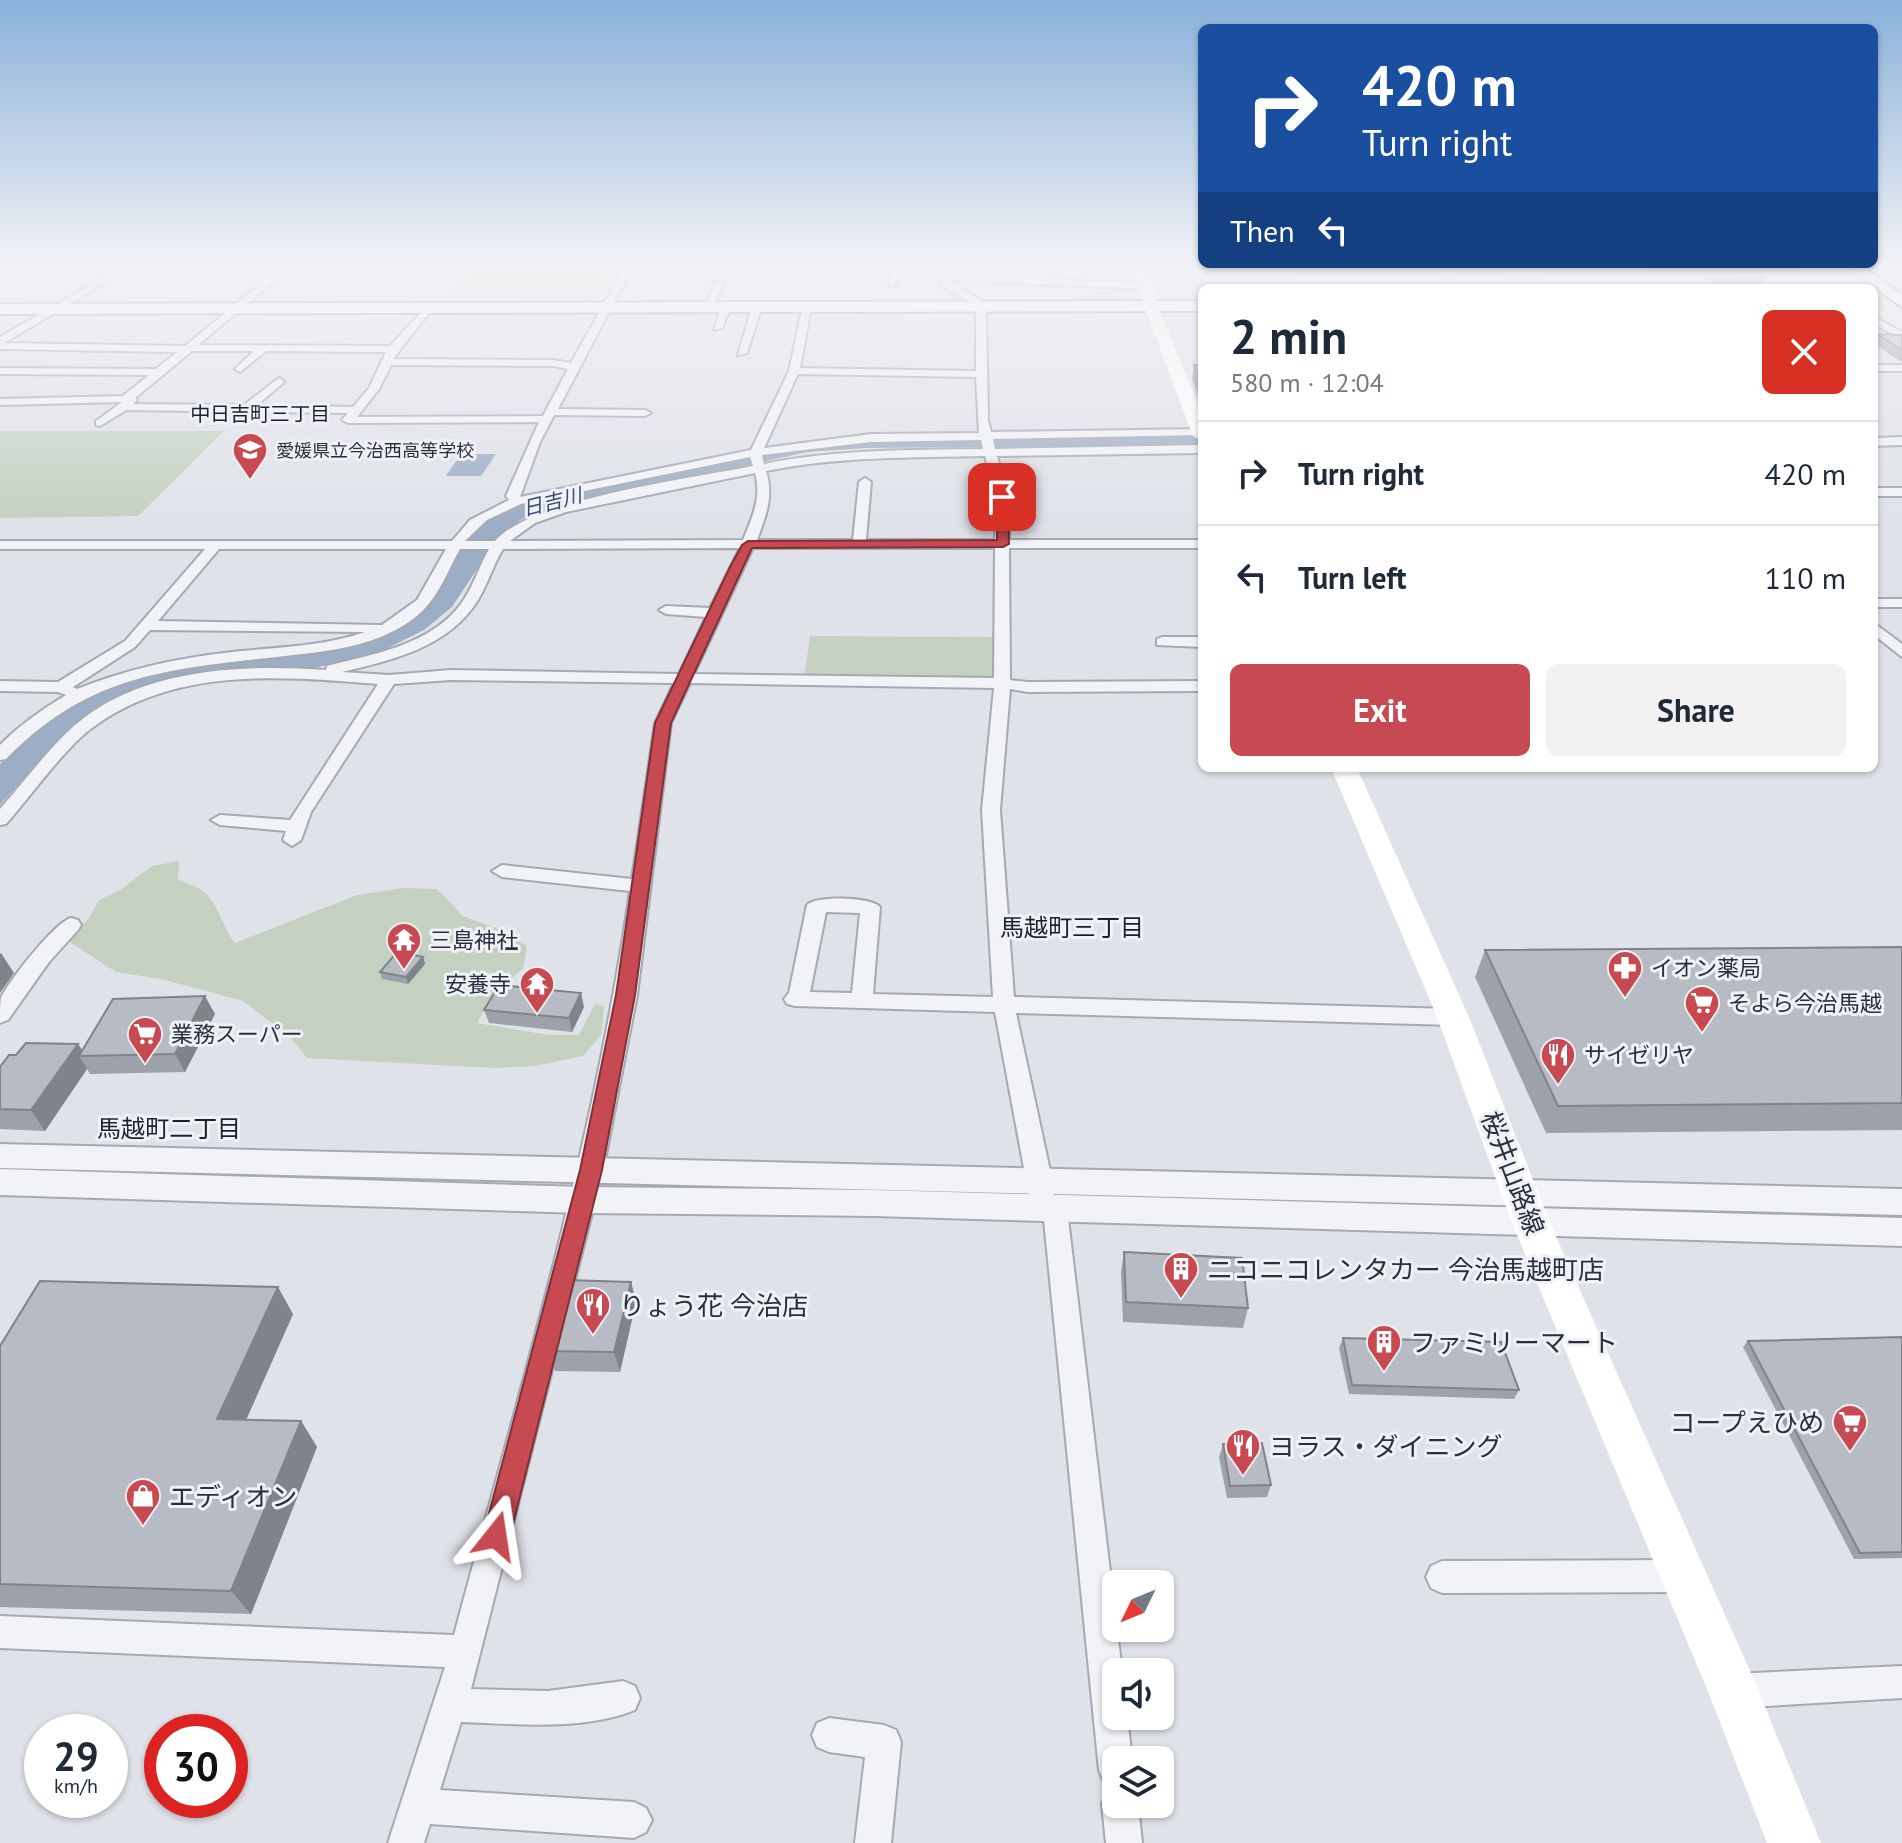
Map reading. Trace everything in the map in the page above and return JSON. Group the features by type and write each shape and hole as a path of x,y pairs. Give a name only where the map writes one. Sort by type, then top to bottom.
{"main road":[{"path":"1172,350 1183,374 1198,426"},
{"name":"桜井山路線","path":"1346,772 1453,1017 1525,1207 1733,1691 1794,1843"}],"street":[{"path":"100,423 188,350"},
{"path":"240,369 262,350"},
{"path":"388,362 385,359 392,350"},
{"path":"517,501 512,496 534,442 583,350"},
{"path":"406,1843 466,1652 587,1185 626,995 663,723 748,545 762,509 765,486 755,453 794,371 798,350"},
{"path":"980,350 987,444 1002,497 1002,703 991,810 1004,1005 1046,1200 1113,1746"},
{"path":"388,362 553,363 574,367"},
{"path":"388,362 374,389 348,420 645,413"},
{"path":"1878,368 1902,368"},
{"path":"0,371 160,372"},
{"path":"794,371 980,374"},
{"path":"247,408 279,381"},
{"path":"0,402 355,410"},
{"path":"311,674 394,652 434,634 459,616 473,598 498,544 523,523 563,509 805,459 987,444 1198,437"},
{"path":"72,693 181,661 326,647 372,636 411,614 425,601 456,545 475,522 517,501 822,442 871,438 987,444"},
{"path":"1878,442 1902,441"},
{"path":"859,544 865,482"},
{"path":"1878,492 1902,492"},
{"path":"0,755 8,739 72,693 130,644 217,543"},
{"path":"0,545 1198,544"},
{"path":"1878,603 1902,603"},
{"path":"666,610 715,613"},
{"path":"147,625 388,628"},
{"path":"1878,631 1900,650"},
{"path":"372,636 394,652"},
{"path":"1162,642 1198,642"},
{"path":"1878,649 1900,650"},
{"path":"0,820 79,730 109,708 153,688 200,678 311,674 389,680 451,675 682,681 1000,683 1028,687 1198,686"},
{"path":"220,820 294,833 302,812 389,680"},
{"path":"0,686 72,693 109,708"},
{"path":"502,871 641,886"},
{"path":"862,1001 870,907 817,905 797,999 862,1001 1004,1005 1453,1017"},
{"path":"0,1015 42,957 71,925"},
{"path":"0,1156 587,1185 874,1203 1046,1200 1525,1207 1902,1202"},
{"path":"0,1182 587,1185"},
{"path":"1525,1207 1902,1232"},
{"path":"1442,1577 1684,1576"},
{"path":"0,1632 466,1652"},
{"path":"1733,1691 1902,1682"},
{"path":"450,1705 548,1708 623,1698"},
{"path":"829,1735 884,1742 873,1843"},
{"path":"418,1806 634,1820"},
{"path":"1121,1818 1124,1843"}],"green space":[{"path":"0,431 224,431 138,516 0,518"},
{"path":"810,636 998,637 994,680 804,678"},
{"path":"179,861 178,879 208,896 235,943 357,895 404,888 437,889 463,916 503,931 527,946 523,969 495,992 477,1023 549,1035 579,1035 595,1004 604,1007 601,1035 583,1056 535,1066 494,1068 307,1058 291,1038 243,1001 161,979 116,972 68,941 89,918 99,900 120,890 152,866"}],"water":[{"name":"日吉川","path":"1198,435 1198,445 866,448 807,452 537,512 510,526 487,547 489,551 452,607 424,630 376,654 310,669 167,679 93,709 68,729 0,805 0,764 41,723 73,702 166,667 294,655 364,643 395,628 458,550 465,547 471,531 490,517 513,507 745,457 863,440"},
{"path":"461,454 496,454 481,476 446,476"}],"building":[{"name":"そよら今治馬越","path":"1902,947 1902,1103 1558,1106 1485,950"},
{"path":"397,952 423,957 406,977 380,972"},
{"path":"499,985 581,993 569,1018 484,1010"},
{"path":"205,996 175,1054 79,1056 113,999"},
{"path":"26,1043 78,1044 31,1110 0,1109 0,1067 9,1055 16,1055"},
{"path":"1124,1252 1242,1258 1248,1308 1126,1302"},
{"name":"りょう花 今治店","path":"566,1280 631,1282 614,1352 548,1351"},
{"name":"エディオン","path":"40,1281 278,1287 217,1419 301,1421 231,1591 0,1584 0,1346"},
{"name":"コープえひめ","path":"1902,1337 1902,1552 1860,1553 1748,1341"},
{"path":"1343,1338 1501,1342 1519,1390 1352,1385"},
{"path":"1262,1443 1271,1485 1230,1486 1223,1444"}],"place":[{"name":"愛媛県立今治西高等学校","path":"250,481"},
{"name":"三島神社","path":"404,971"},
{"name":"イオン薬局","path":"1625,999"},
{"name":"安養寺","path":"537,1015"},
{"name":"そよら今治馬越","path":"1702,1034"},
{"name":"業務スーパー","path":"145,1065"},
{"name":"サイゼリヤ","path":"1558,1086"},
{"name":"ニコニコレンタカー 今治馬越町店","path":"1181,1300"},
{"name":"りょう花 今治店","path":"593,1336"},
{"name":"ファミリーマート","path":"1384,1373"},
{"name":"コープえひめ","path":"1850,1453"},
{"name":"ヨラス・ダイニング","path":"1243,1477"},
{"name":"エディオン","path":"143,1527"}],"district":[{"name":"中日吉町三丁目","path":"260,414"},
{"name":"馬越町三丁目","path":"1072,927"},
{"name":"馬越町二丁目","path":"169,1128"}],"route":[{"path":"496,1536 591,1170 626,995 663,723 737,567 748,545 1003,544 1002,497"}]}
